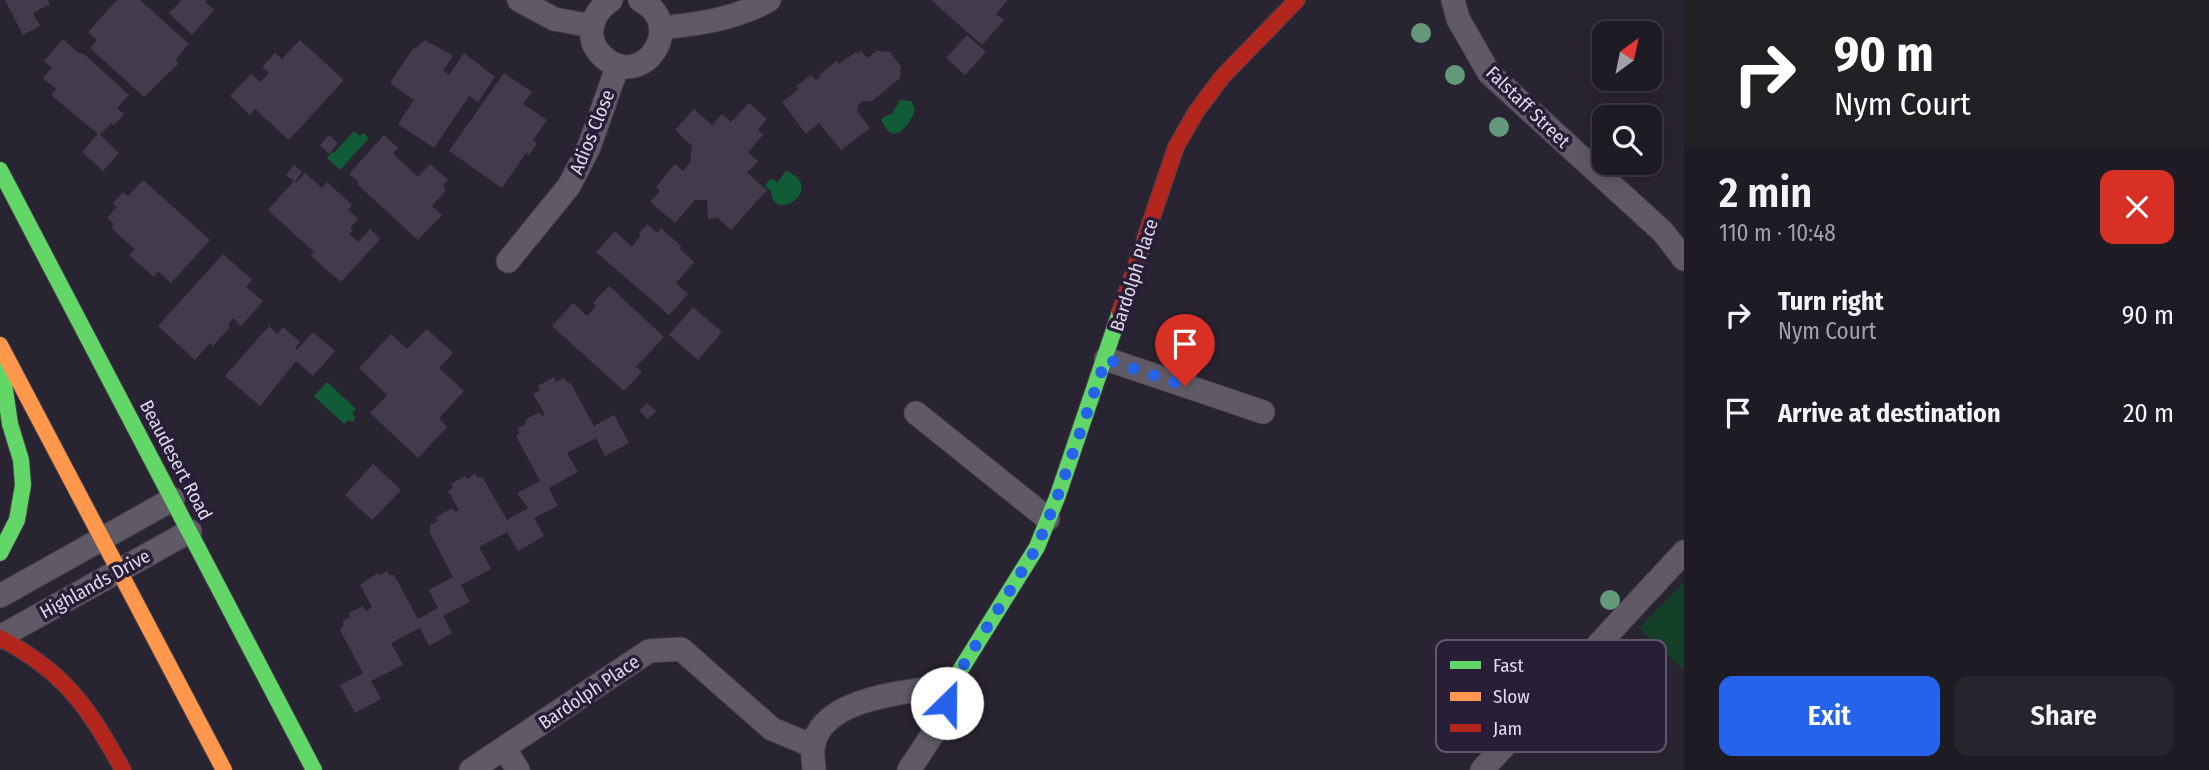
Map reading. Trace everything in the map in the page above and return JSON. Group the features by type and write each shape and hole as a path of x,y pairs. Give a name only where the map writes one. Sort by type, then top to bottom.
{"main road":[{"name":"Bardolph Place","path":"951,685 1037,547 1106,359 1177,147 1196,112 1223,76 1297,0"},
{"name":"Beaudesert Road","path":"0,170 314,770"},
{"path":"0,345 224,770"},
{"path":"0,353 10,426 21,458 23,484 22,507 0,553"},
{"path":"0,637 35,657 76,696 124,770"}],"street":[{"path":"519,0 554,19 592,26"},
{"path":"611,0 595,15 592,26 594,46 608,61 629,66 649,58 657,50 661,39 662,28 653,8 640,0"},
{"path":"662,28 706,22 769,0"},
{"name":"Falstaff Street","path":"1453,0 1458,19 1489,73 1663,232 1684,259"},
{"name":"Adios Close","path":"508,261 569,186 589,147 618,65"},
{"path":"1106,359 1264,412"},
{"path":"916,413 1048,519"},
{"name":"Highlands Drive","path":"0,596 173,499"},
{"name":"Highlands Drive","path":"0,637 190,531"},
{"path":"1602,640 1684,552"},
{"name":"Bardolph Place","path":"471,770 649,651 681,649 772,729 813,746"},
{"path":"814,770 813,746 824,724 839,711 872,699 951,685"},
{"name":"Bardolph Place","path":"909,770 942,720 951,685"},
{"path":"505,749 518,770"},
{"path":"1482,770 1499,752"}],"shaded area":[{"path":"900,100 911,101 915,108 906,127 893,133 887,130 881,120 892,114"},
{"path":"354,131 369,138 340,170 327,158"},
{"path":"786,171 797,178 802,186 795,200 780,205 774,201 771,191 765,186 769,180 774,179 777,183"},
{"path":"327,382 356,409 352,413 355,417 353,422 348,420 344,424 314,396"},
{"path":"1684,582 1684,670 1666,653 1666,640 1652,640 1639,628"}],"building":[{"path":"5,0 48,0 50,4 33,13 40,26 23,35"},
{"path":"117,0 140,0 189,44 175,60 179,63 144,97 90,48 97,40 88,32"},
{"path":"182,0 207,0 205,2 214,10 192,35 169,13"},
{"path":"931,0 1008,0 996,14 1004,20 982,45"},
{"path":"967,35 986,52 965,75 946,58"},
{"path":"63,39 84,54 129,95 117,108 124,114 100,135 119,153 103,171 82,152 98,134 51,95 56,89 43,78 52,68 44,61"},
{"path":"300,40 344,80 289,140 255,109 250,115 230,96 251,74 261,82 269,73 262,67 275,53 282,59"},
{"path":"425,40 453,56 443,70 449,75 464,53 495,77 478,102 469,96 434,148 398,124 414,100 390,83 414,47 415,49"},
{"path":"861,51 867,58 877,51 890,52 901,67 900,78 872,101 864,101 858,105 857,111 870,128 841,150 819,123 806,134 782,102 799,89 796,86 811,75 816,80 837,61 839,64"},
{"path":"504,73 532,92 523,104 547,120 533,140 537,143 529,155 526,153 502,188 449,151"},
{"path":"749,103 767,119 758,130 763,135 748,152 758,161 747,173 767,190 731,230 718,218 708,219 707,200 695,200 675,223 650,202 660,191 656,187 675,164 683,171 691,161 693,147 675,130 694,109 712,125 722,114 731,122"},
{"path":"329,135 338,143 329,154 320,145"},
{"path":"384,135 398,148 393,154 418,177 430,164 448,180 443,186 446,190 432,206 442,215 418,240 349,174"},
{"path":"294,165 302,172 295,182 286,175"},
{"path":"305,173 322,188 327,182 352,205 348,209 358,219 350,228 353,230 349,234 358,242 370,229 380,239 341,282 311,256 314,252 268,210 294,181 296,183"},
{"path":"143,180 210,240 171,283 158,271 154,277 129,255 135,250 111,227 114,224 107,218 117,207 113,203 123,192 128,196"},
{"path":"647,224 657,233 661,228 694,262 676,283 688,294 669,315 596,252 615,231 632,247"},
{"path":"223,254 252,280 246,287 263,301 241,326 233,318 228,325 230,327 213,346 210,343 195,360 158,326"},
{"path":"609,286 664,337 636,367 642,372 624,391 552,326 573,303 587,316 596,306 593,303"},
{"path":"693,307 722,332 698,360 669,335"},
{"path":"269,326 277,334 283,327 300,342 295,348 297,350 313,332 335,351 313,376 296,361 260,406 225,376"},
{"path":"427,329 453,353 439,368 464,391 439,418 447,427 418,458 370,413 387,395 359,368 391,334 407,349"},
{"path":"554,377 556,382 564,378 569,384 570,382 594,426 614,415 629,443 605,456 596,438 567,453 578,472 549,488 558,506 534,518 544,536 518,551 507,532 479,547 491,569 461,585 470,602 443,616 452,633 429,646 420,628 391,643 403,665 371,681 381,699 355,713 340,685 363,673 340,630 344,624 342,621 350,617 349,613 363,606 366,611 372,607 360,585 378,573 379,576 387,571 389,575 394,575 418,619 438,608 429,590 453,577 430,533 430,525 438,521 436,517 452,508 455,512 459,510 448,491 453,488 451,484 475,474 483,478 507,520 528,508 517,493 540,481 516,436 519,434 518,428 526,424 525,420 539,412 542,416 545,414 533,394 540,390 538,386"},
{"path":"647,403 656,411 648,419 639,411"},
{"path":"373,464 401,490 372,520 345,495"}],"traffic: fast":[{"path":"0,170 314,770"},
{"path":"951,685 1037,547 1058,495 1120,312"},
{"path":"0,553 17,520 23,485 21,460 10,424 2,370"}],"traffic: slow":[{"path":"0,345 224,770"}],"traffic: jam":[{"path":"1120,312 1176,147 1196,112 1223,76 1297,0"},
{"path":"0,638 42,664 73,693 123,770"}],"route":[{"path":"947,703 951,685 1037,547 1106,359 1185,386"}]}
